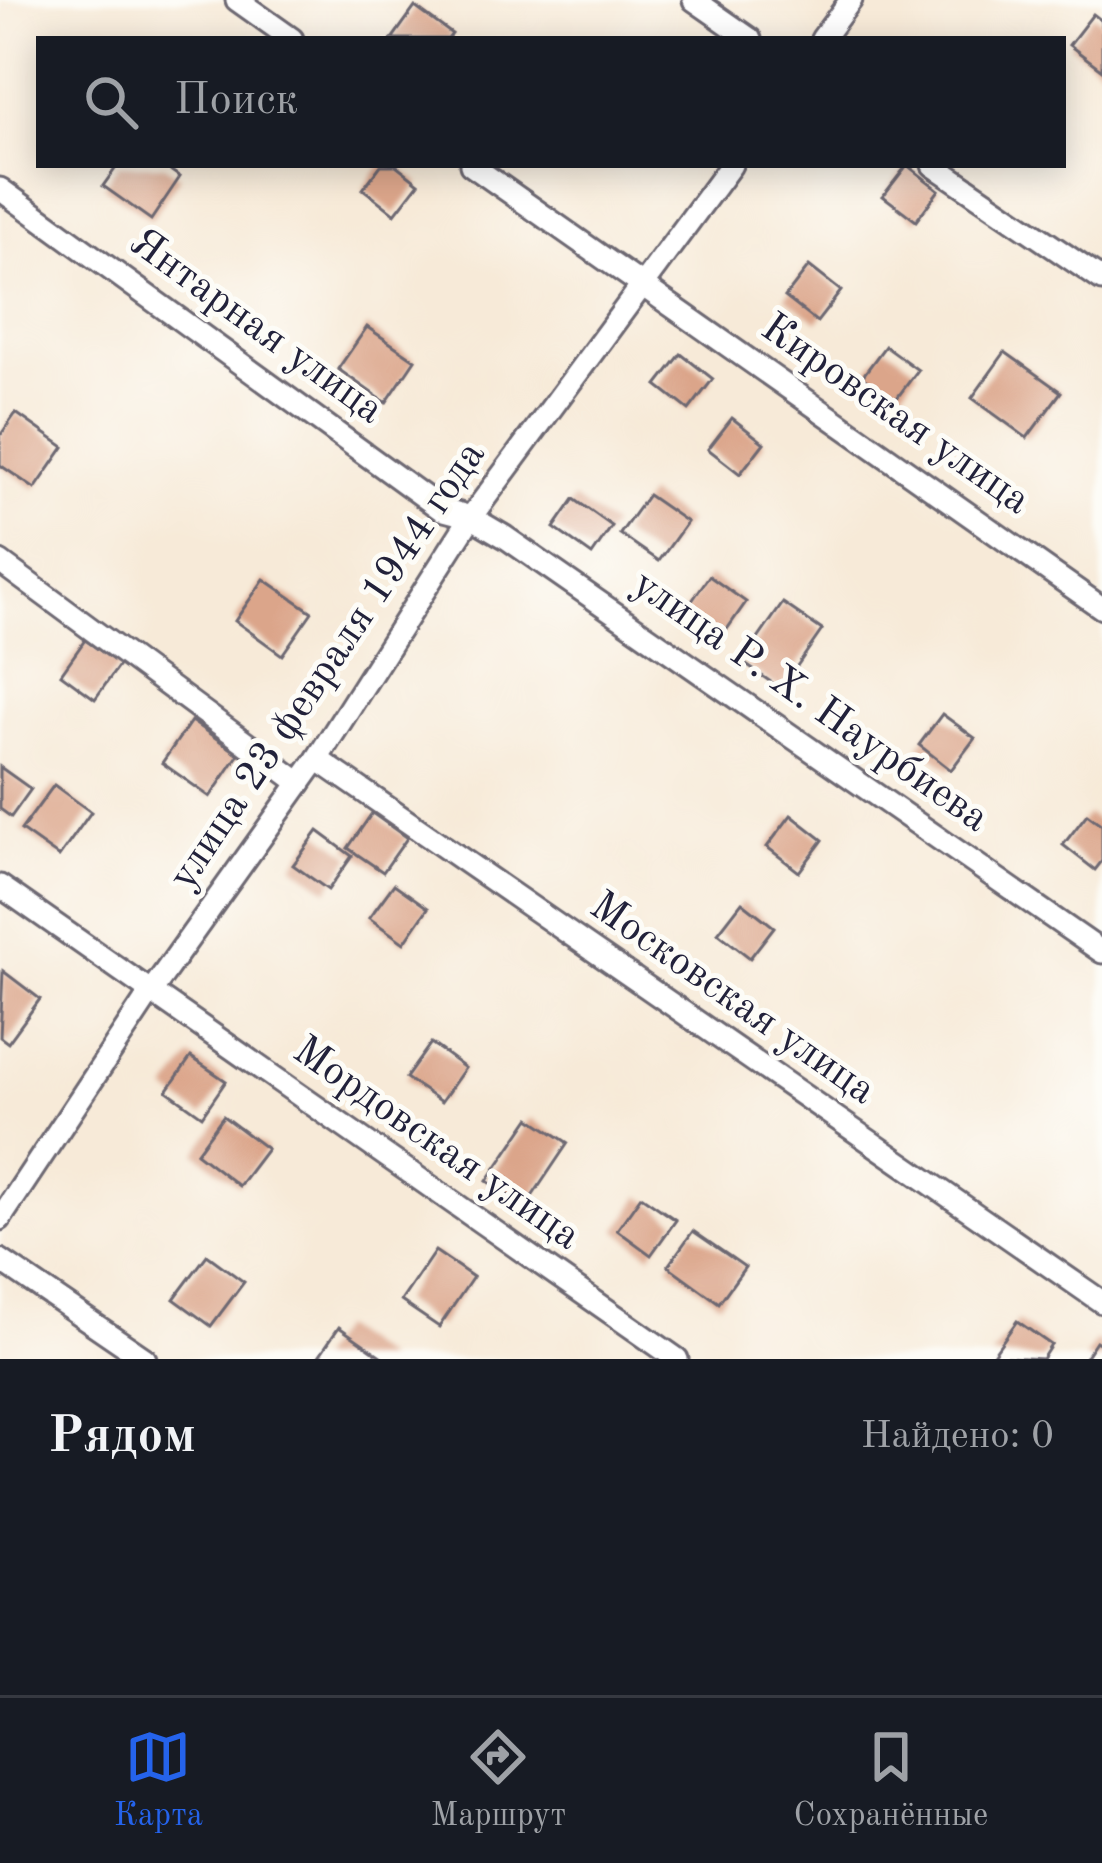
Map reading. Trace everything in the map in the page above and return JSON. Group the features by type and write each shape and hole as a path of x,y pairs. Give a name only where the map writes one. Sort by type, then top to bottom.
{"street":[{"path":"237,0 288,36"},
{"path":"694,0 746,36"},
{"path":"824,36 851,0"},
{"name":"Кировская улица","path":"475,168 1102,608"},
{"name":"улица 23 февраля 1944 года","path":"0,1220 150,994 300,783 471,518 729,168"},
{"path":"938,168 1102,280"},
{"name":"Янтарная улица","path":"0,189 441,509 471,518"},
{"name":"улица Р. Х. Наурбиева","path":"471,518 1102,952"},
{"path":"0,562 300,783"},
{"name":"Московская улица","path":"316,759 1102,1302"},
{"name":"Мордовская улица","path":"0,886 677,1359"},
{"path":"0,1260 145,1359"}],"building":[{"path":"415,7 452,34 450,36 394,36"},
{"path":"1093,14 1102,21 1102,70 1069,45"},
{"path":"116,168 167,168 180,177 151,220 103,186"},
{"path":"379,168 400,168 419,183 395,214 363,189"},
{"path":"905,168 939,190 916,221 883,196"},
{"path":"809,266 841,291 817,322 785,297"},
{"path":"367,327 415,360 386,403 338,369"},
{"path":"885,346 918,370 894,402 862,377"},
{"path":"1005,352 1061,392 1027,438 972,398"},
{"path":"681,354 713,379 689,410 657,385"},
{"path":"16,413 64,447 35,489 0,465 0,436"},
{"path":"732,418 764,443 740,474 708,449"},
{"path":"648,495 687,522 659,561 620,534"},
{"path":"574,499 612,526 592,555 554,528"},
{"path":"709,576 746,602 716,645 679,620"},
{"path":"264,579 312,612 282,655 235,621"},
{"path":"783,603 822,630 781,689 742,662"},
{"path":"85,640 120,664 95,699 61,674"},
{"path":"942,714 975,738 951,770 919,745"},
{"path":"191,721 239,754 210,797 162,763"},
{"path":"0,767 31,789 11,817 0,809"},
{"path":"54,785 91,812 59,857 21,830"},
{"path":"372,813 407,838 383,872 348,848"},
{"path":"1087,814 1102,825 1102,861 1095,870 1063,845"},
{"path":"791,815 823,840 799,872 767,847"},
{"path":"318,831 352,856 328,890 293,865"},
{"path":"394,884 428,908 404,943 369,918"},
{"path":"742,902 774,927 750,958 718,933"},
{"path":"3,971 40,999 8,1043 0,1037"},
{"path":"431,1043 465,1068 441,1102 406,1078"},
{"path":"191,1057 226,1081 202,1116 167,1091"},
{"path":"223,1116 267,1149 239,1186 196,1153"},
{"path":"530,1118 568,1143 525,1207 487,1181"},
{"path":"641,1196 676,1220 651,1255 617,1230"},
{"path":"693,1231 745,1267 719,1303 668,1266"},
{"path":"435,1251 473,1277 439,1327 401,1301"},
{"path":"207,1255 244,1282 211,1326 174,1299"},
{"path":"1017,1321 1051,1345 1042,1359 992,1356"},
{"path":"339,1327 385,1359 317,1359"},
{"path":"1096,1341 1102,1345 1102,1359 1084,1359"}]}
